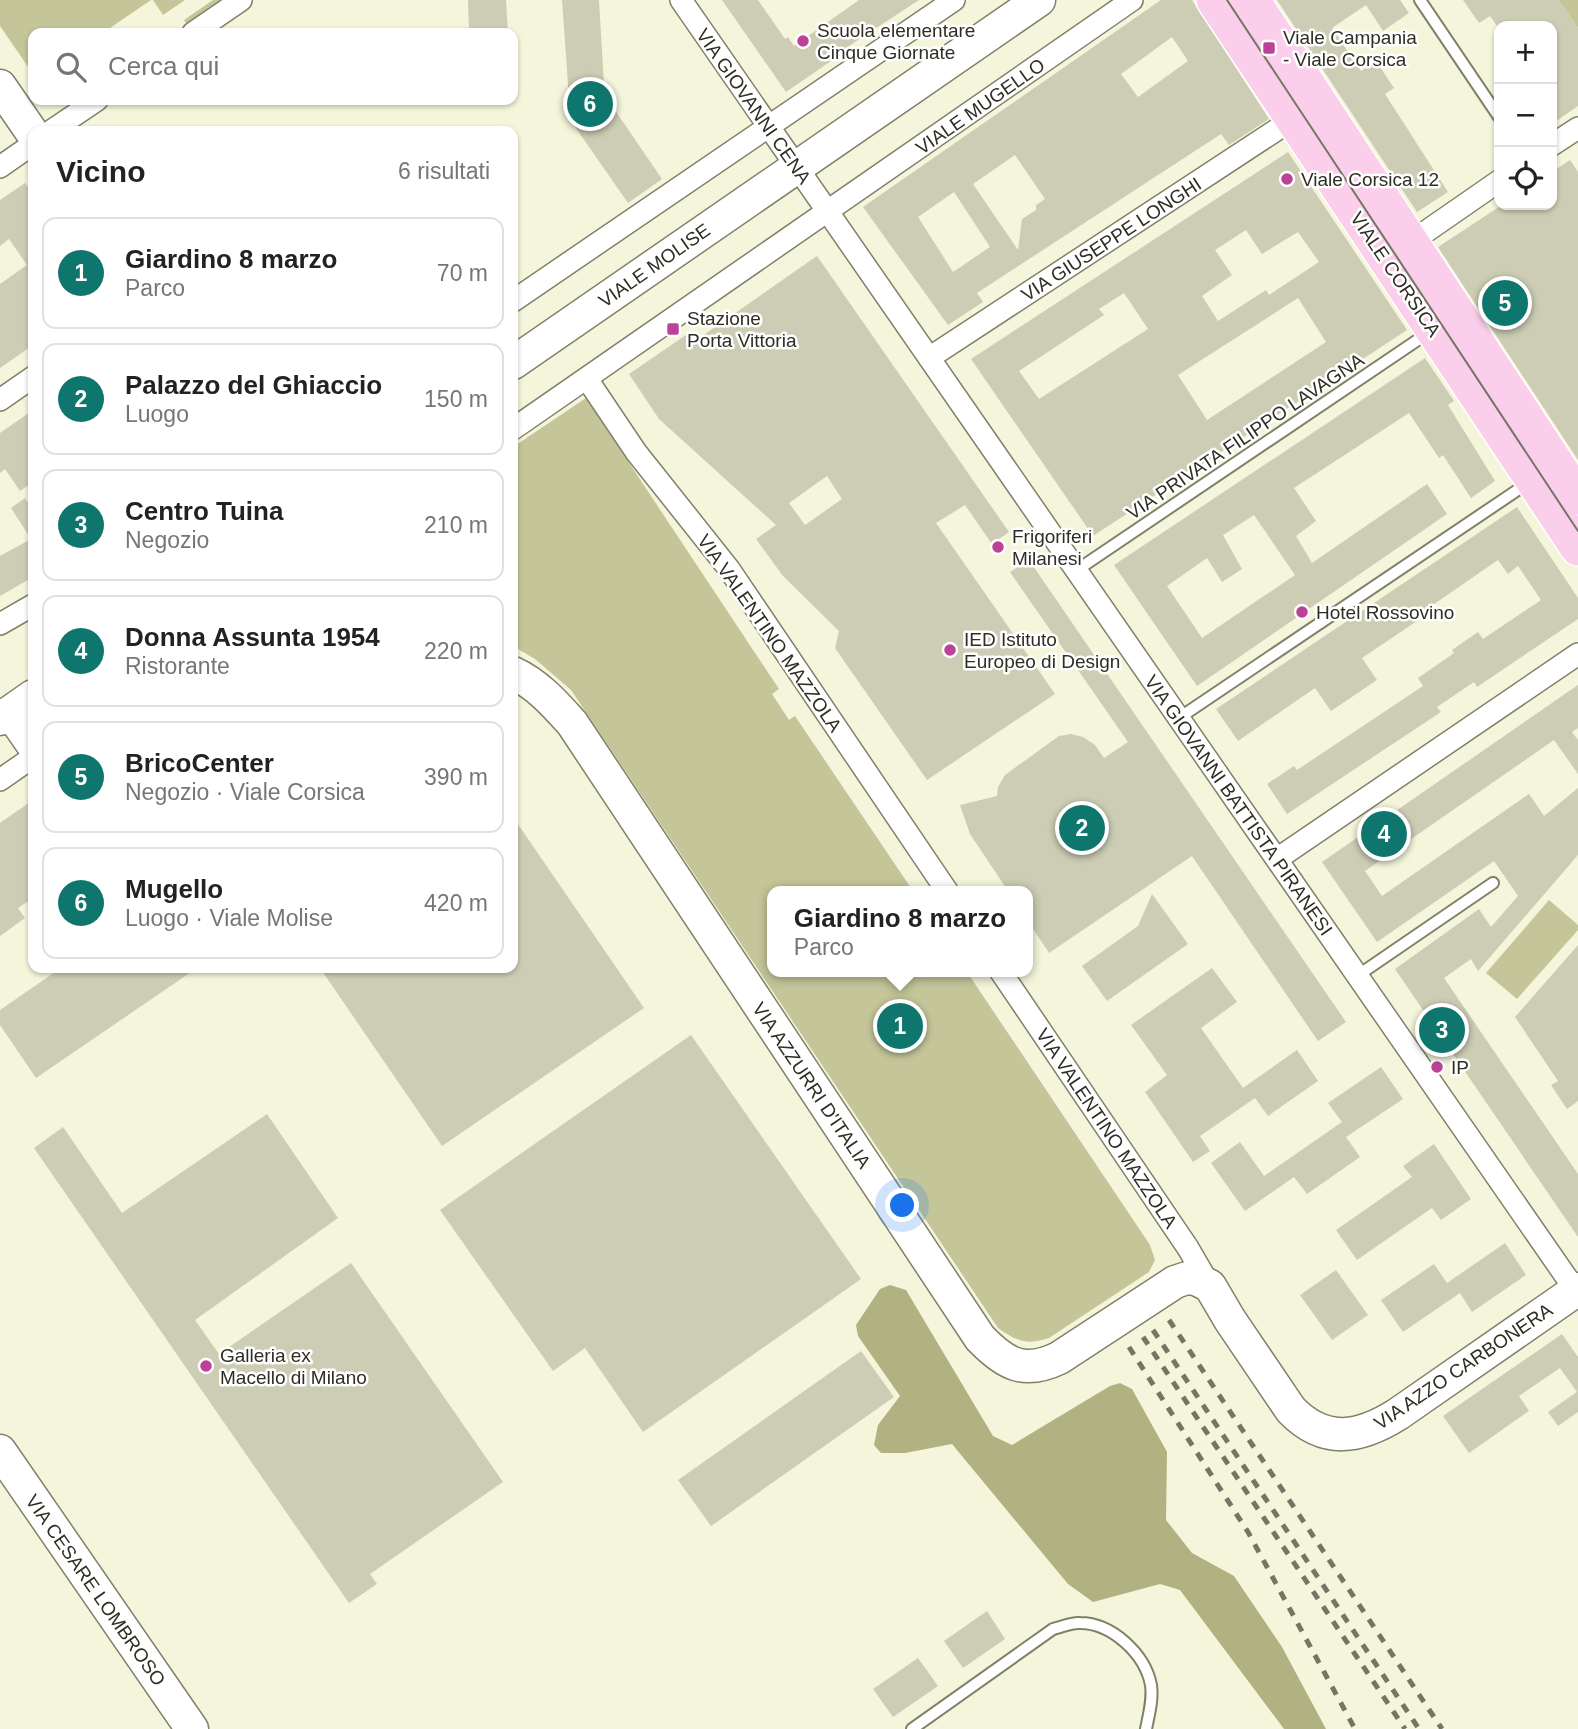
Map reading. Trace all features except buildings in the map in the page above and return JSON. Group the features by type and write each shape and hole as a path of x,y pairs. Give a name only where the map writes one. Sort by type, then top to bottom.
{"main road":[{"name":"VIALE CORSICA","path":"1214,0 1578,548"},
{"name":"VIALE CORSICA","path":"1252,0 1578,497"}],"street":[{"path":"200,28 241,0"},
{"name":"VIA GIOVANNI CENA","path":"681,0 828,212"},
{"path":"518,298 954,0"},
{"path":"796,167 1039,0"},
{"name":"VIALE MUGELLO","path":"828,212 1132,0"},
{"path":"0,86 28,127"},
{"path":"58,126 90,105"},
{"name":"VIA GIUSEPPE LONGHI","path":"929,358 1293,120"},
{"path":"1557,142 1578,128"},
{"path":"0,167 28,147"},
{"name":"VIALE MOLISE","path":"518,360 796,167"},
{"path":"1411,242 1494,184"},
{"path":"518,426 828,212"},
{"name":"VIA GIOVANNI BATTISTA PIRANESI","path":"828,212 1577,1291"},
{"name":"VIA VALENTINO MAZZOLA","path":"587,379 636,452 734,575 944,886"},
{"path":"0,400 28,380"},
{"path":"5,619 28,608"},
{"path":"1277,859 1578,654"},
{"name":"VIA AZZURRI D'ITALIA","path":"518,676 550,698 572,723 980,1338 998,1357 1028,1367 1044,1366 1175,1282 1187,1278 1199,1279 1210,1286"},
{"path":"11,706 28,736"},
{"path":"0,780 28,760"},
{"name":"VIA VALENTINO MAZZOLA","path":"1004,977 1182,1240 1210,1286"},
{"name":"VIA AZZO CARBONERA","path":"1210,1286 1291,1410 1301,1420 1317,1429 1349,1434 1364,1432 1385,1422 1577,1291"},
{"name":"VIA AZZURRI D'ITALIA","path":"1158,1294 1175,1290 1196,1291 1213,1301 1230,1320"},
{"name":"VIA CESARE LOMBROSO","path":"2,1459 192,1729"}],"lane":[{"path":"1420,0 1494,110"},
{"name":"VIA PRIVATA FILIPPO LAVAGNA","path":"1076,570 1433,330"},
{"path":"1179,718 1532,480"},
{"path":"1357,976 1493,883"},
{"path":"912,1729 1053,1629 1079,1622 1100,1626 1120,1637 1139,1659 1150,1683 1152,1705 1146,1729"}],"green space":[{"path":"0,0 151,0 110,28 28,28 28,67 0,26"},
{"path":"153,0 185,0 163,15"},
{"path":"213,0 226,0 188,26 184,20"},
{"path":"1558,0 1578,0 1578,28"},
{"path":"586,398 779,689 772,694 789,720 795,716 910,886 767,886 767,977 970,977 1150,1245 1155,1260 1149,1272 1049,1338 1022,1341 998,1328 571,690 535,659 518,649 518,444"},
{"path":"1549,900 1578,925 1578,930 1517,999 1486,973"},
{"path":"890,1285 906,1290 993,1436 1012,1445 1110,1386 1120,1383 1132,1389 1167,1452 1166,1520 1192,1553 1234,1576 1282,1647 1326,1729 1284,1729 1180,1590 1160,1584 1093,1602 1068,1584 952,1444 905,1453 881,1453 874,1445 878,1425 900,1396 858,1336 856,1325 880,1289"}],"tram line":[{"path":"1227,0 1578,531"}],"railway":[{"path":"1169,1320 1442,1729"},
{"path":"1153,1330 1419,1729"},
{"path":"1143,1337 1405,1729"},
{"path":"1129,1347 1248,1532 1355,1729"}],"place":[{"name":"Scuola elementare Cinque Giornate","path":"803,41"},
{"name":"Viale Campania - Viale Corsica","path":"1269,48"},
{"name":"Mugello","path":"590,104"},
{"name":"Viale Corsica 12","path":"1287,179"},
{"name":"BricoCenter","path":"1505,303"},
{"name":"Stazione Porta Vittoria","path":"673,329"},
{"name":"Frigoriferi Milanesi","path":"998,547"},
{"name":"Hotel Rossovino","path":"1302,612"},
{"name":"IED Istituto Europeo di Design","path":"950,650"},
{"name":"Palazzo del Ghiaccio","path":"1082,828"},
{"name":"Donna Assunta 1954","path":"1384,834"},
{"name":"Giardino 8 marzo","path":"900,1026"},
{"name":"Centro Tuina","path":"1442,1030"},
{"name":"IP","path":"1437,1067"},
{"name":"Galleria ex Macello di Milano","path":"206,1366"}]}
